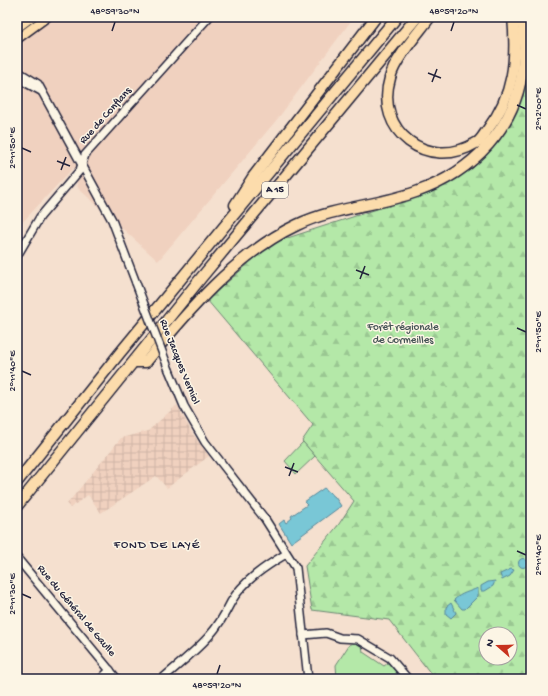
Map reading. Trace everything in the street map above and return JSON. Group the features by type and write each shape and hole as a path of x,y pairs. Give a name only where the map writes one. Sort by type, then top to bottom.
{"highway":[{"path":"216,236 253,177 376,17"},
{"name":"A 15","path":"17,482 216,236 397,17"},
{"name":"A 15","path":"17,506 201,278 417,17"},
{"path":"430,17 403,54 390,76 386,97 389,112 399,134 412,146 442,153 456,151 477,143 493,122 507,96 513,74 516,46 513,17"},
{"path":"134,362 146,362 185,315 265,242 297,224 337,211 416,192 456,174 470,164 484,150 502,127 512,108 520,84 523,65 522,17"}],"main road":[{"path":"17,28 32,17"},
{"path":"17,39 47,17"}],"street":[{"name":"Rue de Conflans","path":"17,256 40,217 80,170 85,156 209,17"},
{"name":"Rue Jacques Verniol","path":"17,70 35,81 112,220 184,406 205,442 265,519 296,568 308,679"},
{"path":"17,78 41,91"},
{"path":"162,679 209,636 225,615 231,602 241,589 255,576 286,554"},
{"name":"Rue du Général de Gaulle","path":"17,558 117,679"},
{"path":"303,635 326,633 340,638 358,639 390,658 408,679"},
{"path":"101,679 110,670"}],"shaded area":[{"path":"39,17 354,17 279,117 158,261 78,188 74,167 17,228 17,31 20,31"},
{"path":"177,405 192,433 209,456 167,488 156,476 101,513 88,495 70,508 67,504 121,438 148,431"}],"green space":[{"name":"Forêt régionale de Cormeilles","path":"531,43 531,679 435,679 389,620 312,610 305,566 339,524 354,501 302,441 313,425 207,300 272,243 408,199 473,168 507,125 524,83"},
{"path":"303,442 315,456 296,474 285,461"},
{"path":"356,642 362,645 363,652 384,666 388,663 402,679 337,679 336,665 349,645"}],"water":[{"path":"324,488 335,497 341,506 291,543 279,524 284,520 286,523 292,518 291,516 307,505 304,502"},
{"path":"521,559 525,559 527,563 525,567 521,567 519,565 519,561"},
{"path":"511,569 514,570 510,576 502,580 500,574"},
{"path":"495,581 493,586 485,591 481,591 481,586 488,582"},
{"path":"478,588 478,596 465,609 462,609 454,600 462,594"},
{"path":"451,603 456,613 451,618 446,614 446,607"}],"district":[{"name":"FOND DE LAYÉ","path":"157,546"}]}
